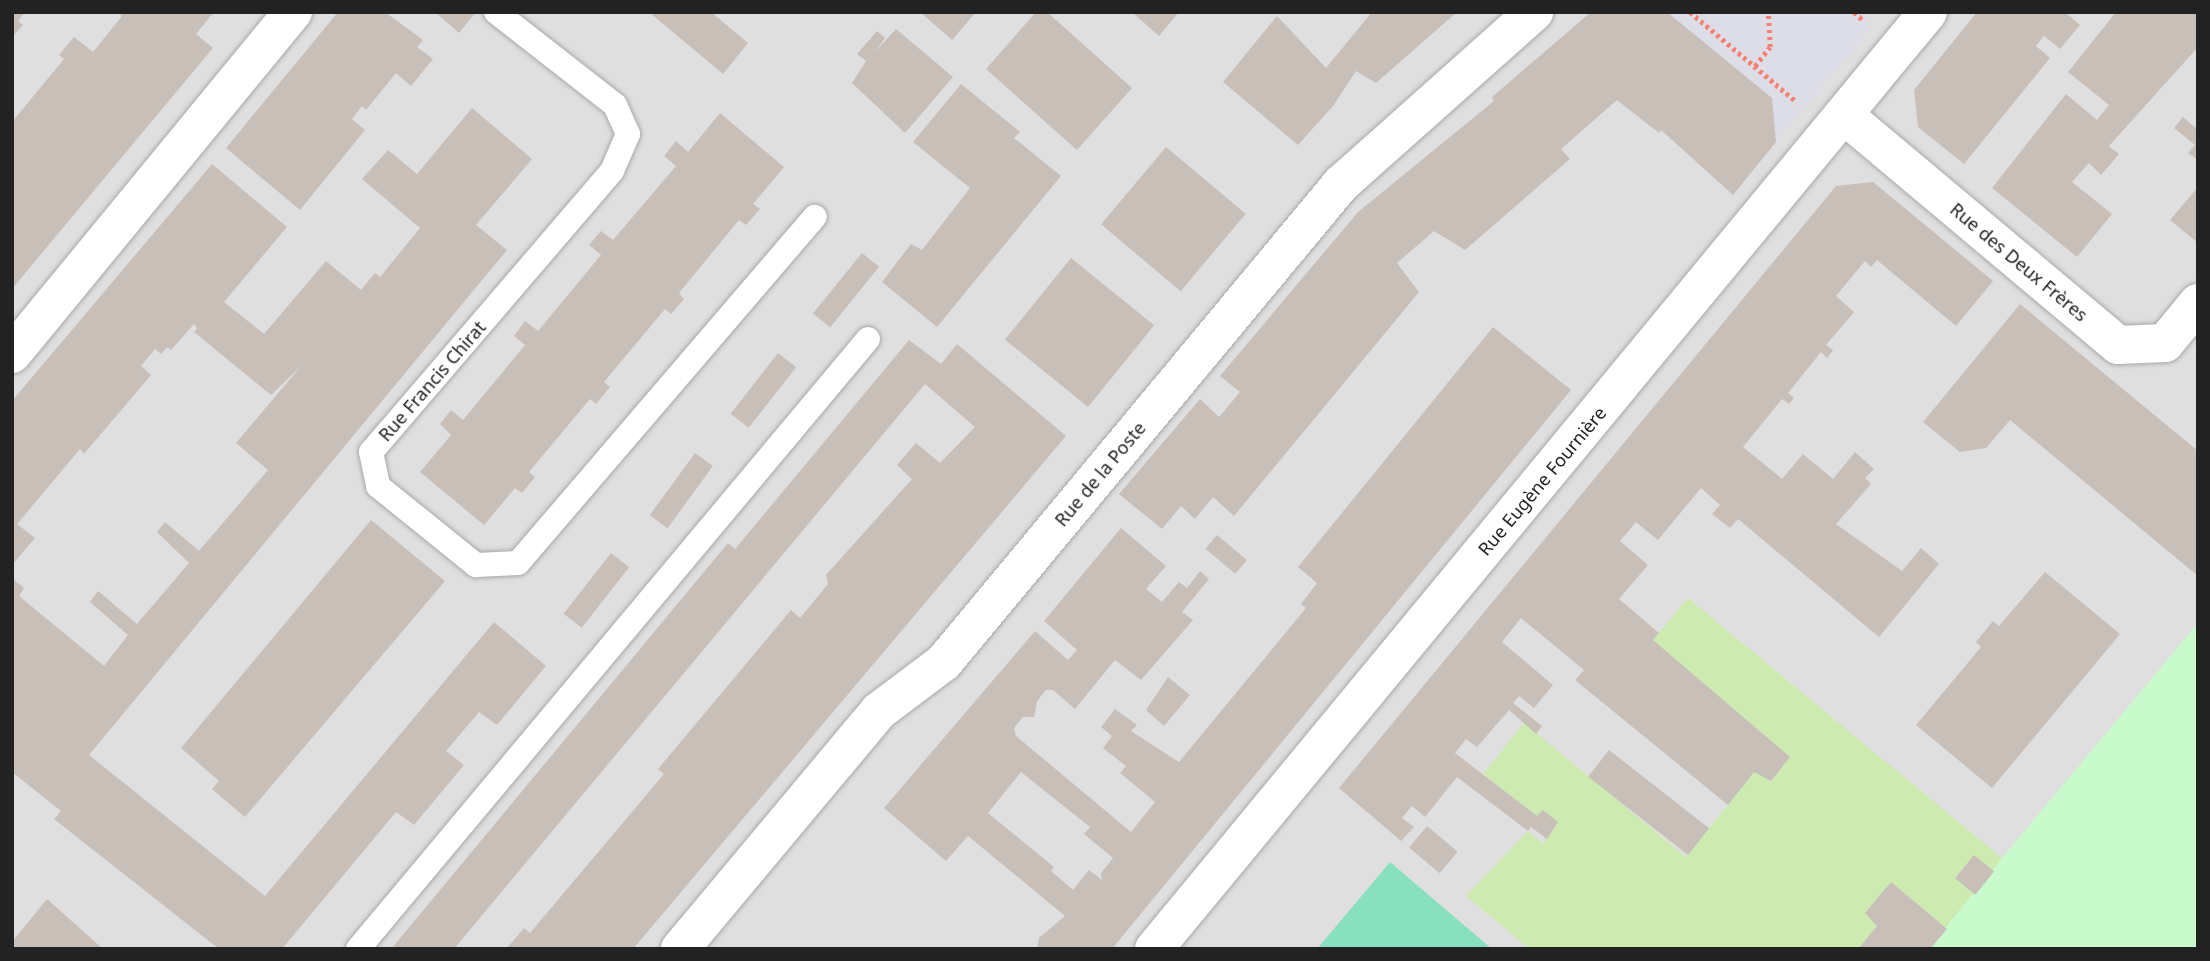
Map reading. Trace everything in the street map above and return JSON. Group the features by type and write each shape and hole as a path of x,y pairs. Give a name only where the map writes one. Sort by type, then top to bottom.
{"street":[{"path":"12,354 293,12"},
{"name":"Rue de la Poste","path":"680,949 879,711 944,662 1341,184 1534,12"},
{"name":"Rue Eugène Fournière","path":"1154,949 1928,12"},
{"name":"Rue des Deux Frères","path":"1844,115 2118,345 2165,343 2198,303"}],"lane":[{"name":"Rue Francis Chirat","path":"496,12 615,105 628,134 612,171 371,452 378,486 476,565 518,563 815,217"},
{"path":"358,949 868,339"}],"path":[{"path":"1690,12 1804,109"},
{"path":"1755,66 1770,47 1768,12"}],"shaded area":[{"path":"12,12 2198,12 2198,949 12,949"},
{"path":"1667,12 1866,12 1868,32 1776,142"}],"green space":[{"path":"1688,598 2002,858 1994,871 1974,855 1955,877 1975,895 1947,929 1891,882 1865,913 1877,926 1858,949 1530,949 1466,896 1528,831 1543,844 1558,823 1543,810 1537,816 1483,774 1524,723 1686,857 1755,771 1771,781 1790,757 1653,640"},
{"path":"2198,623 2198,949 1928,949 2002,858"},
{"path":"1390,862 1492,949 1317,949"}],"building":[{"path":"12,12 25,12 18,21 23,25 12,37"},
{"path":"117,12 214,12 196,34 213,48 12,289 12,122 64,59 59,55 74,37 93,52 122,16"},
{"path":"338,12 385,12 423,40 417,47 433,59 411,86 396,73 366,110 362,106 352,119 365,130 300,210 226,148"},
{"path":"435,12 476,12 459,33"},
{"path":"649,12 711,12 748,43 723,74"},
{"path":"920,12 976,12 952,40"},
{"path":"1036,12 1047,12 1132,88 1077,150 986,69"},
{"path":"1132,12 1179,12 1159,36"},
{"path":"1372,12 1457,12 1376,83 1356,71 1333,106 1298,145 1223,82 1277,16 1326,68"},
{"path":"1591,12 1667,12 1772,98 1776,142 1733,195 1661,130 1659,133 1617,100 1561,149 1570,159 1465,250 1434,231 1397,263 1419,292 1234,516 1213,497 1195,519 1181,506 1162,529 1119,494 1200,399 1219,417 1240,392 1220,376 1358,212 1494,101 1492,97"},
{"path":"1977,12 2065,12 2080,25 2060,49 2044,36 2036,46 2050,58 1964,164 1918,127 1914,90"},
{"path":"2116,12 2198,12 2198,47 2109,146 2119,154 2101,175 2089,163 2072,182 2112,214 2077,257 1992,188 2066,94 2097,120 2109,105 2068,72"},
{"path":"896,29 953,77 905,133 852,83 866,61 857,54 877,31 885,38 875,52"},
{"path":"961,84 1020,132 1014,138 1061,176 937,327 882,282 911,244 922,250 970,188 913,142"},
{"path":"472,108 532,159 476,225 507,250 89,755 265,896 494,622 546,666 497,725 479,712 446,751 464,765 414,825 396,812 282,949 219,949 54,819 61,811 12,772 12,578 24,588 19,596 104,666 128,635 90,602 98,591 137,624 189,563 157,532 165,522 199,551 268,470 236,443 301,366 271,395 194,332 197,328 194,324 171,350 167,347 161,354 155,349 141,366 151,375 84,454 80,449 17,524 35,538 12,565 12,401 212,164 287,227 224,302 264,334 326,261 361,290 375,273 380,277 420,228 362,179 388,150 417,174"},
{"path":"720,113 784,167 753,204 760,209 746,225 739,220 679,293 684,299 671,314 665,309 604,382 610,387 596,404 590,399 529,472 535,477 522,493 515,488 484,525 420,472 451,435 440,424 451,410 463,420 525,345 514,336 525,321 538,331 601,255 589,245 601,231 613,240 676,166 664,156 676,141 688,152"},
{"path":"2183,117 2198,130 2198,160 2188,153 2195,145 2174,128"},
{"path":"1166,147 1246,214 1181,291 1101,224"},
{"path":"1873,182 1993,281 1956,326 1877,260 1871,267 1865,261 1836,296 1854,312 1826,345 1833,350 1827,358 1821,352 1788,393 1794,398 1789,404 1782,399 1743,447 1782,479 1803,454 1833,479 1855,452 1874,469 1865,478 1871,484 1836,524 1902,571 1921,548 1939,564 1879,637 1738,519 1730,528 1712,514 1720,505 1701,488 1658,540 1636,522 1620,541 1648,565 1619,599 1659,633 1653,640 1790,757 1771,781 1754,772 1728,805 1575,680 1584,670 1521,618 1502,642 1553,685 1534,708 1519,696 1513,703 1542,726 1536,734 1509,710 1477,747 1466,739 1455,753 1537,816 1543,810 1558,822 1547,839 1531,827 1528,831 1457,777 1425,817 1412,806 1402,818 1414,827 1401,841 1339,788 1836,186"},
{"path":"2198,187 2198,243 2170,220"},
{"path":"862,253 879,267 830,327 813,314"},
{"path":"1071,258 1154,325 1088,407 1005,340"},
{"path":"2020,304 2198,451 2198,576 2010,420 1986,448 1960,452 1923,422"},
{"path":"1493,327 1571,390 1112,949 1037,949 1039,938 1065,916 968,836 946,861 884,808 1035,631 1068,660 1077,650 1044,621 1121,528 1166,566 1146,589 1162,602 1179,582 1187,588 1200,571 1209,579 1182,612 1193,620 1141,680 1115,660 1075,709 1053,690 1046,690 1037,701 1034,717 1023,717 1014,728 1016,736 1131,832 1155,802 1120,773 1126,766 1103,748 1112,736 1101,727 1115,709 1137,725 1131,731 1179,762 1306,608 1301,604 1317,583 1298,567","holes":["1021,772 1090,827 1084,834 1113,858 1101,873 1102,880 1089,870 1073,890 1051,871 1054,867 988,813"]},
{"path":"909,340 941,364 957,344 1066,436 633,949 506,949 524,928 530,933 664,774 658,769 791,610 800,618 828,584 826,575 912,479 897,465 916,443 940,463 975,427 925,384 454,949 391,949 728,543 735,549"},
{"path":"778,353 796,367 749,428 731,414"},
{"path":"695,453 713,466 668,528 650,515"},
{"path":"371,520 445,581 245,817 212,789 219,781 181,748"},
{"path":"1217,535 1247,560 1235,574 1205,549"},
{"path":"611,553 629,567 582,628 564,614"},
{"path":"2045,572 2120,634 1992,788 1916,725 1981,647 1976,642 1993,621 1999,626"},
{"path":"1168,677 1190,695 1164,726 1146,710"},
{"path":"1609,750 1709,828 1688,855 1588,777"},
{"path":"1427,826 1458,852 1440,873 1409,847"},
{"path":"1974,855 1994,871 1975,895 1955,878"},
{"path":"1891,882 1947,929 1930,949 1858,949 1877,926 1865,913"},
{"path":"47,899 103,949 12,949 12,942"}]}
